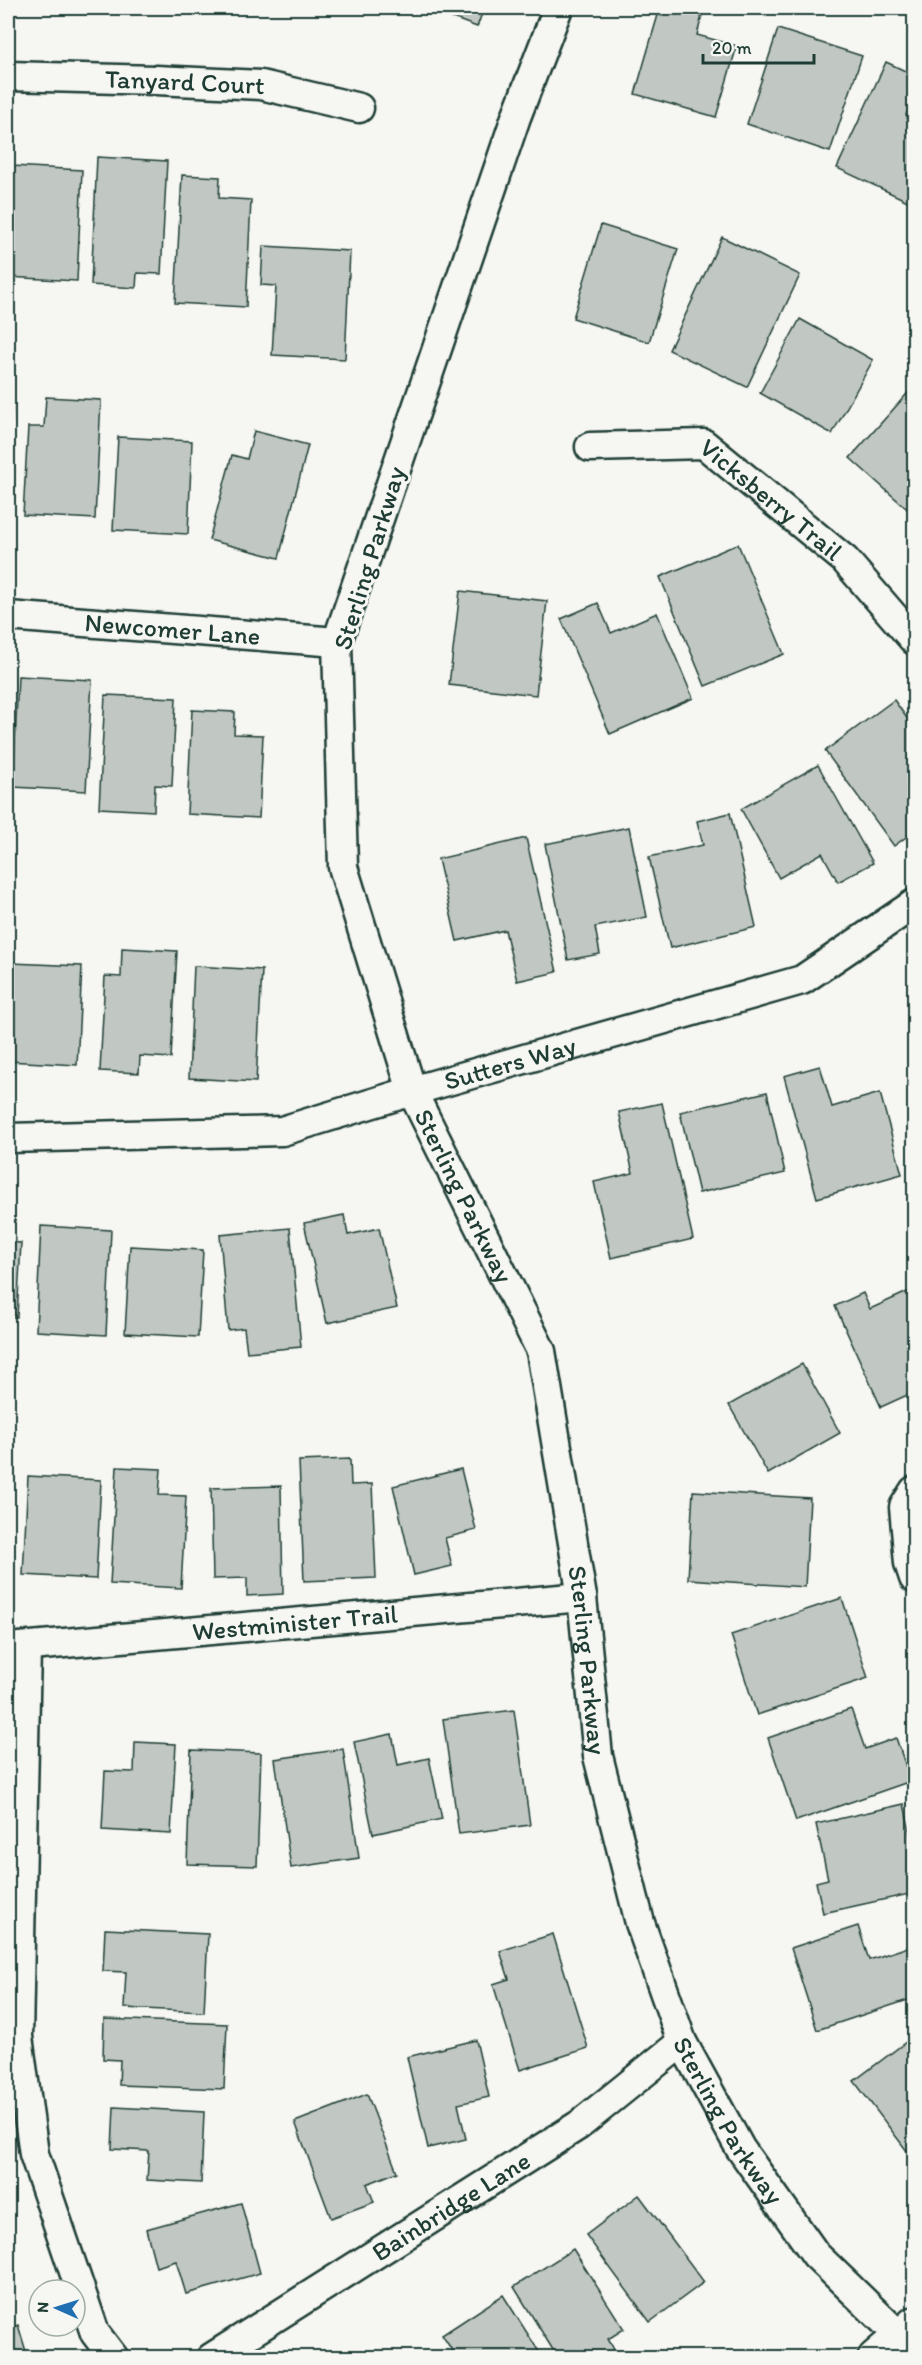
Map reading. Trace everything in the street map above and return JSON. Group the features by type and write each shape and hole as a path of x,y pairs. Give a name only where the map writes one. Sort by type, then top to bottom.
{"street":[{"name":"Sterling Parkway","path":"558,8 516,117 337,642 343,867 412,1091 541,1351 582,1597 598,1756 640,1923 682,2042 740,2148 816,2255 900,2342"},
{"name":"Tanyard Court","path":"8,76 261,85 359,108"},
{"name":"Vicksberry Trail","path":"590,447 704,444 845,560 915,640"},
{"name":"Newcomer Lane","path":"8,616 337,642"},
{"name":"Sutters Way","path":"8,1138 282,1131 412,1091 802,980 915,904"},
{"path":"909,1499 909,1563 915,1578"},
{"name":"Westminister Trail","path":"17,1648 582,1597"},
{"path":"17,1648 18,2037 34,2154 95,2333 114,2358"},
{"name":"Bainbridge Lane","path":"211,2358 579,2124 682,2042"}],"building":[{"path":"8,8 65,8 64,11"},
{"path":"184,8 226,8 226,14 184,11"},
{"path":"441,8 484,8 477,27 439,13"},
{"path":"660,8 704,8 697,35 737,46 716,117 635,94"},
{"path":"778,29 862,56 830,152 747,124"},
{"path":"886,62 914,75 914,96 906,115 914,119 914,204 837,168"},
{"path":"97,157 167,161 161,274 137,273 136,288 91,285"},
{"path":"12,166 82,170 77,281 8,277"},
{"path":"182,175 220,177 219,198 251,200 246,307 175,303"},
{"path":"601,225 678,249 649,342 573,318"},
{"path":"722,237 800,275 747,387 669,350"},
{"path":"263,246 350,251 345,359 272,355 276,286 261,285"},
{"path":"800,319 873,360 832,434 760,393"},
{"path":"914,386 914,515 850,458"},
{"path":"46,397 101,400 95,519 23,515 28,427 44,427"},
{"path":"8,407 12,408 8,498"},
{"path":"254,431 308,445 279,558 209,540 232,455 247,459"},
{"path":"118,437 192,441 188,534 113,530"},
{"path":"738,544 784,654 705,686 660,577"},
{"path":"460,591 547,601 536,695 449,685"},
{"path":"598,603 611,633 657,613 693,698 610,734 561,619"},
{"path":"18,676 92,680 86,791 13,787"},
{"path":"105,695 176,698 172,786 155,785 154,811 99,808"},
{"path":"894,700 914,728 914,784 906,791 914,802 914,831 894,846 825,751"},
{"path":"192,710 235,712 234,734 263,735 259,818 187,814"},
{"path":"818,765 873,863 838,882 822,853 779,878 741,809"},
{"path":"730,813 756,927 670,948 649,857 703,845 697,821"},
{"path":"629,827 647,917 595,927 600,954 568,960 545,844"},
{"path":"526,838 557,972 517,981 505,930 457,941 438,859"},
{"path":"122,948 177,951 171,1058 140,1056 139,1073 100,1071 105,976 121,977"},
{"path":"11,963 82,966 77,1065 8,1061"},
{"path":"194,966 262,970 256,1082 189,1078"},
{"path":"914,1061 914,1075 909,1063"},
{"path":"820,1066 832,1107 880,1093 902,1174 817,1198 784,1076"},
{"path":"767,1092 785,1173 699,1193 680,1112"},
{"path":"662,1103 693,1239 611,1258 594,1182 633,1173 619,1112"},
{"path":"344,1215 348,1235 379,1228 397,1308 327,1323 304,1223"},
{"path":"41,1226 111,1230 106,1335 36,1331"},
{"path":"290,1228 301,1347 247,1352 244,1328 228,1330 220,1235"},
{"path":"8,1242 21,1243 17,1317 8,1317"},
{"path":"130,1246 203,1250 198,1337 125,1333"},
{"path":"914,1289 914,1392 881,1407 835,1306 863,1293 870,1309"},
{"path":"802,1364 840,1433 768,1474 729,1405"},
{"path":"8,1453 13,1453 8,1554"},
{"path":"350,1459 351,1485 372,1484 376,1578 304,1581 299,1461"},
{"path":"117,1467 161,1469 159,1495 186,1496 181,1588 110,1584"},
{"path":"461,1469 476,1530 445,1538 452,1566 414,1575 393,1486"},
{"path":"28,1476 101,1480 96,1579 23,1575"},
{"path":"281,1486 283,1594 247,1596 247,1578 213,1579 211,1488"},
{"path":"693,1491 810,1498 805,1587 688,1579"},
{"path":"842,1598 868,1678 757,1715 731,1635"},
{"path":"851,1709 865,1749 896,1738 911,1781 796,1821 768,1738"},
{"path":"514,1710 530,1825 459,1834 443,1719"},
{"path":"392,1734 398,1765 429,1758 442,1819 373,1834 354,1742"},
{"path":"135,1742 176,1744 171,1834 102,1830 105,1771 134,1772"},
{"path":"343,1749 359,1858 291,1868 275,1759"},
{"path":"191,1750 261,1753 257,1866 187,1864"},
{"path":"904,1804 914,1851 914,1893 823,1913 816,1882 828,1879 816,1824"},
{"path":"858,1926 869,1960 914,1945 914,1998 817,2030 791,1948"},
{"path":"105,1929 208,1934 204,2012 124,2008 126,1972 103,1971"},
{"path":"553,1934 588,2048 520,2070 493,1984 509,1979 500,1951"},
{"path":"104,2019 227,2024 224,2089 119,2085 120,2060 103,2059"},
{"path":"914,2036 914,2146 907,2151 854,2081"},
{"path":"476,2040 489,2097 458,2104 466,2139 428,2148 407,2057"},
{"path":"367,2094 397,2172 367,2184 374,2202 331,2218 295,2122"},
{"path":"114,2107 204,2112 201,2183 147,2180 149,2151 112,2149"},
{"path":"639,2195 704,2282 650,2322 586,2235"},
{"path":"241,2203 260,2273 186,2294 176,2261 156,2267 146,2229"},
{"path":"573,2249 624,2329 608,2339 619,2358 558,2358 514,2287"},
{"path":"503,2295 543,2358 457,2358 442,2335"},
{"path":"18,2325 28,2358 8,2358 8,2329"}]}
